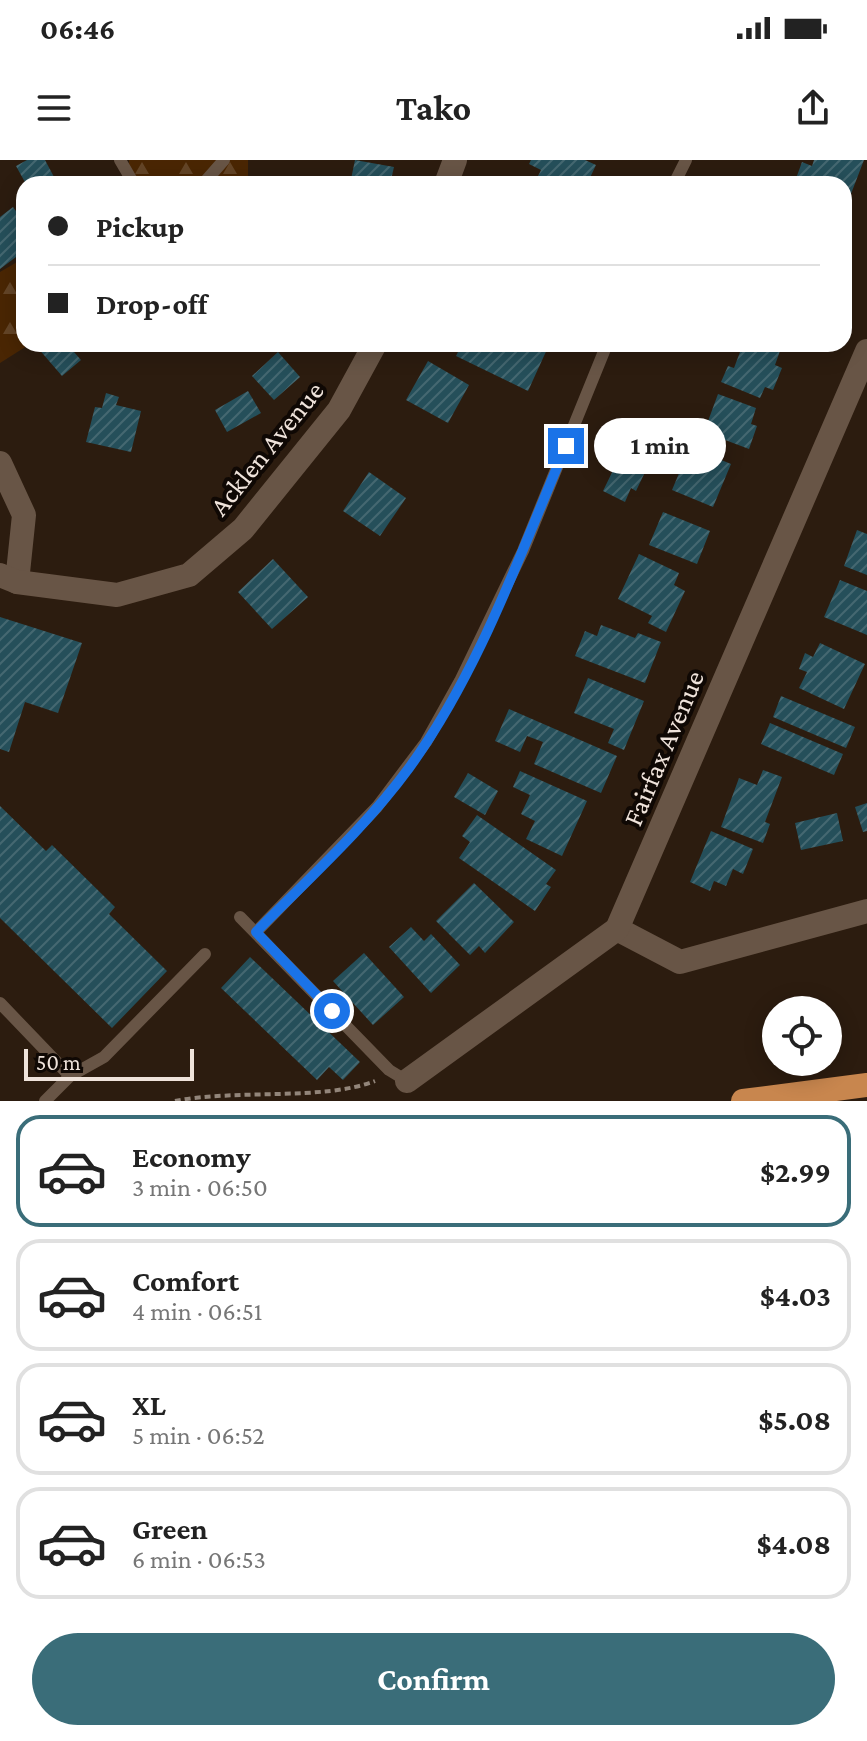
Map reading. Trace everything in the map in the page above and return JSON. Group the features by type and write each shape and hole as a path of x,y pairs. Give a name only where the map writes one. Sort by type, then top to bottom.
{"highway":[{"path":"743,1101 867,1085"}],"street":[{"name":"Fairfax Avenue","path":"617,929 867,351"},
{"name":"Acklen Avenue","path":"9,579 117,595 189,575 253,517 339,410 371,352"},
{"path":"0,463 24,515 9,579"},
{"path":"398,1076 617,929 680,962 867,911"}],"lane":[{"path":"210,176 224,160"},
{"path":"256,932 377,807 426,742 460,681 523,551 604,352"},
{"path":"240,917 398,1076"},
{"path":"45,1101 70,1076 104,1057 205,954"},
{"path":"0,1003 70,1076"}],"path":[{"path":"357,1095 398,1076"},
{"path":"175,1101 329,1100"}],"green space":[{"path":"129,160 248,160 248,176 129,176"},
{"path":"16,263 17,352 0,363 0,272"}],"building":[{"path":"27,160 45,160 53,176 22,176 16,166"},
{"path":"355,160 394,167 392,176 352,176"},
{"path":"531,160 585,160 596,165 591,176 538,176 541,170 529,164"},
{"path":"814,160 864,160 852,191 852,176 797,176 802,162 812,166"},
{"path":"13,207 16,211 16,257 0,269 0,217"},
{"path":"41,352 74,352 81,360 62,376"},
{"path":"278,352 300,377 274,400 252,376"},
{"path":"458,352 546,352 528,391 456,356"},
{"path":"740,352 780,352 775,365 782,368 773,390 765,387 760,398 721,382 728,366 734,368"},
{"path":"428,361 469,385 448,423 406,400"},
{"path":"248,391 261,413 227,432 215,410"},
{"path":"106,393 119,397 116,405 141,411 131,452 86,442 95,407 102,408"},
{"path":"718,394 756,408 751,424 757,426 749,449 704,432"},
{"path":"690,447 731,464 713,507 672,490"},
{"path":"620,456 647,468 636,491 631,488 625,502 603,491"},
{"path":"369,472 406,498 380,536 343,511"},
{"path":"663,512 710,531 697,564 649,545"},
{"path":"857,530 867,534 867,575 844,566"},
{"path":"639,554 679,573 674,585 685,591 666,632 648,623 652,616 618,599"},
{"path":"273,559 308,597 272,629 238,592"},
{"path":"840,580 867,591 867,635 824,617"},
{"path":"0,617 82,643 58,713 25,702 9,752 0,749"},
{"path":"601,625 635,638 638,633 661,642 645,683 575,656 585,631 597,636"},
{"path":"820,643 865,664 844,709 799,688 807,672 799,669 805,653 813,657"},
{"path":"588,678 644,701 624,750 608,743 614,729 574,713"},
{"path":"781,696 855,727 846,748 773,717"},
{"path":"509,709 617,756 601,793 534,764 543,742 527,736 520,752 495,741"},
{"path":"770,723 843,754 834,775 761,744"},
{"path":"763,770 782,777 765,822 770,824 763,843 721,827 739,778 757,785"},
{"path":"520,771 587,801 562,856 526,839 535,821 521,814 530,795 513,787"},
{"path":"468,773 498,791 485,815 454,797"},
{"path":"867,803 867,831 863,832 855,807"},
{"path":"0,806 46,851 52,845 115,907 109,914 167,971 112,1028 0,918"},
{"path":"837,813 843,841 801,850 795,823"},
{"path":"477,815 556,870 546,884 551,887 535,911 459,858 470,842 462,836"},
{"path":"711,831 753,849 743,874 733,869 726,886 714,881 710,891 690,882"},
{"path":"474,883 514,922 485,953 479,946 470,955 436,921"},
{"path":"411,927 424,941 431,934 460,965 431,993 389,947"},
{"path":"364,953 404,997 373,1025 333,981"},
{"path":"250,957 360,1062 343,1080 329,1067 317,1080 221,988"}],"route":[{"path":"332,1011 256,932 377,807 426,742 460,681 523,551 566,446"}]}
